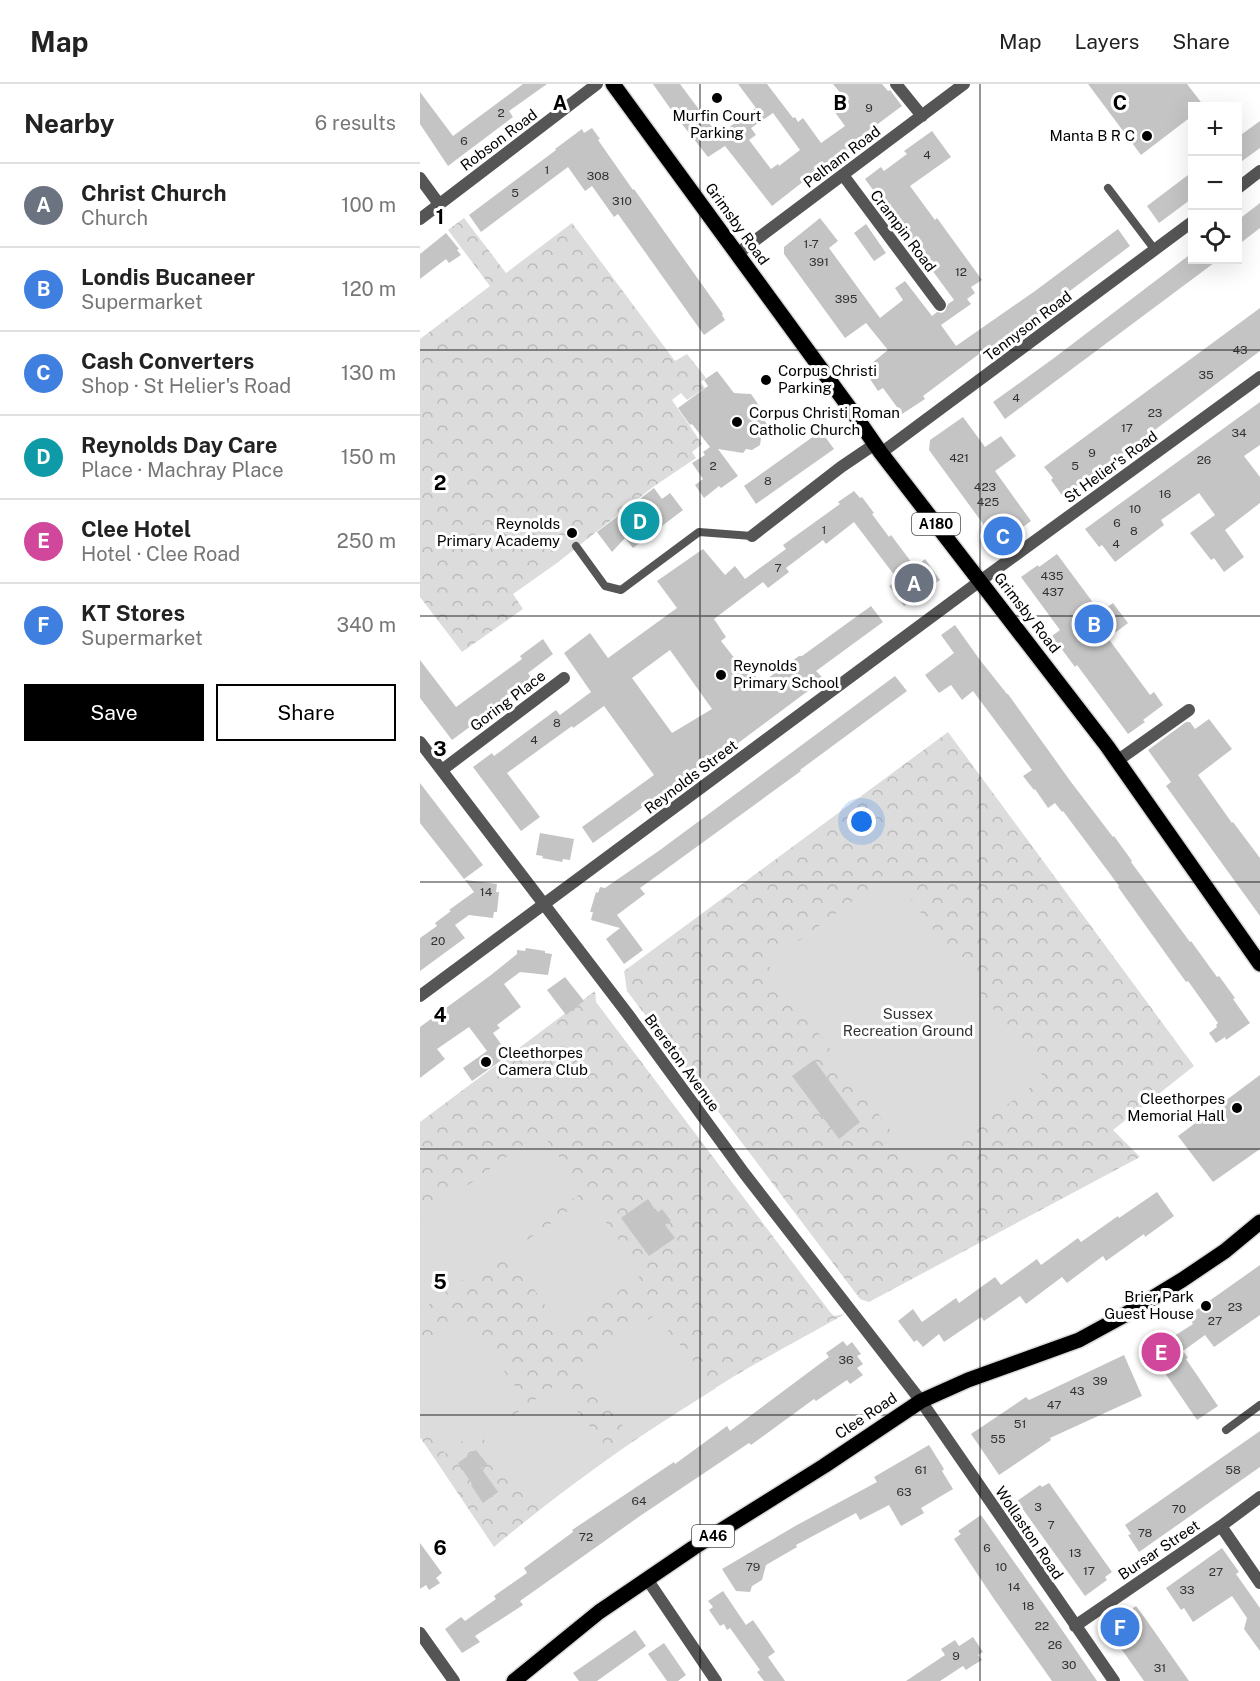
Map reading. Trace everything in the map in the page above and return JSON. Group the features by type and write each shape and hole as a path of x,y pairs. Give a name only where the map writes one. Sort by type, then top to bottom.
{"main road":[{"name":"Grimsby Road","path":"613,84 878,449 1117,761 1260,964"},
{"name":"Clee Road","path":"514,1681 598,1612 921,1401 968,1380 1079,1340 1124,1316 1182,1280 1225,1251 1260,1222"}],"street":[{"name":"Robson Road","path":"420,219 597,84"},
{"path":"896,84 922,116"},
{"name":"Pelham Road","path":"737,254 964,84"},
{"path":"1242,185 1260,171"},
{"name":"Crampin Road","path":"843,175 940,305"},
{"path":"420,178 439,204"},
{"name":"Tennyson Road","path":"752,536 841,467 878,449 1188,225"},
{"name":"St Helier's Road","path":"980,581 1260,377"},
{"name":"Reynolds Street","path":"420,996 980,581"},
{"name":"Goring Place","path":"442,770 564,678"},
{"path":"1117,761 1189,710"},
{"name":"Brereton Avenue","path":"420,742 425,758 442,770 630,1017 744,1173 921,1401"},
{"name":"Wollaston Road","path":"921,1401 1114,1681"},
{"name":"Bursar Street","path":"1075,1626 1260,1497"},
{"path":"1221,1526 1260,1583"},
{"path":"647,1579 716,1681"},
{"path":"420,1633 454,1681"}],"lane":[{"path":"1108,188 1155,250"},
{"path":"576,546 605,586 621,590 699,532 752,536"},
{"path":"1226,1430 1260,1406"}],"green space":[{"path":"464,218 506,273 572,223 675,361 687,354 706,378 701,382 705,388 687,400 681,393 672,400 702,444 692,452 696,458 653,487 557,563 513,594 523,609 462,652 420,597 420,339 490,286 448,230"},
{"name":"Sussex Recreation Ground","path":"948,732 1194,1066 1113,1130 1140,1157 869,1302 860,1299 627,991 624,971"},
{"path":"891,873 1044,1077 920,1170 767,964"},
{"path":"595,991 596,1002 830,1312 834,1316 845,1314 733,1377 671,1416 580,1479 494,1547 420,1437 420,1122"},
{"path":"541,1132 584,1191 420,1311 420,1220"},
{"path":"588,1197 643,1274 563,1331 509,1253"},
{"path":"655,1315 716,1388 634,1440 577,1369"},
{"path":"467,1321 523,1397 445,1454 420,1419 420,1355"},
{"path":"556,1385 613,1455 539,1509 482,1437"}],"building":[{"path":"523,84 547,84 509,111 513,117 448,166 420,124 420,92 453,136"},
{"path":"653,84 680,84 718,135 756,108 738,84 767,84 793,118 795,117 798,122 803,118 821,143 845,126 834,111 847,101 833,84 882,84 888,91 890,90 902,106 848,146 853,152 817,178 813,174 772,206 725,146 708,157","holes":["773,113 800,150 779,166 778,164 771,169 749,140 756,135 751,128"]},
{"name":"Manta B R C","path":"1088,84 1187,84 1201,102 1188,102 1188,119 1141,155"},
{"path":"1260,121 1260,148 1242,161 1242,156 1242,134"},
{"path":"592,128 633,190 723,314 725,320 704,335 618,214 614,217 592,186 585,191 568,167 481,232 469,215 582,129 584,133"},
{"path":"932,131 951,157 910,186 935,220 937,218 982,280 971,287 975,293 967,299 971,304 941,325 956,346 1118,229 1130,246 1011,335 984,354 983,351 923,396 925,399 902,414 883,388 878,391 866,373 867,367 888,350 866,323 845,338 784,254 784,247 820,218 838,241 829,248 880,318 903,300 895,288 905,281 932,316 937,312 945,311 948,304 954,300 865,179 881,167 884,171 907,154 904,151"},
{"path":"1188,175 1188,201 1159,223 1147,206"},
{"path":"1260,203 1260,228 1242,242 1242,217"},
{"path":"866,224 886,253 874,261 854,233"},
{"path":"446,233 461,255 449,263 446,259 420,279 420,254"},
{"path":"1188,256 1188,264 1213,264 1005,419 993,402"},
{"path":"1260,308 1260,351 1064,498 1044,467"},
{"path":"717,371 734,393 751,394 765,414 764,420 772,431 761,438 760,445 752,450 746,449 743,453 718,449 738,476 721,488 719,486 704,498 695,485 703,479 692,463 705,455 703,452 710,447 678,408 708,386 704,380"},
{"path":"1260,402 1260,445 1244,456 1260,477 1260,503 1225,530 1244,557 1224,572 1214,558 1211,560 1190,533 1215,515 1199,493 1161,520 1164,525 1115,562 1102,545 1099,547 1085,529"},
{"path":"963,417 985,447 1001,436 1016,456 995,471 1031,521 1000,547 929,450 930,440"},
{"path":"821,431 834,449 756,504 744,486"},
{"path":"654,488 662,499 670,493 683,510 633,548 625,538 612,552 597,532"},
{"path":"854,491 860,498 862,497 889,537 891,535 915,567 925,559 940,580 904,606 889,586 898,580 854,522 826,544 823,540 786,568 789,572 768,588 763,582 714,619 726,637 721,641 743,669 748,667 761,683 871,606 883,622 816,671 824,679 667,796 664,792 593,843 582,827 654,775 604,706 507,773 540,817 521,831 473,767 492,753 494,756 556,710 560,715 591,692 564,653 590,633 608,658 677,608 657,581 703,549 725,575 735,566 745,579 786,549 783,545 840,504 838,502","holes":["670,650 712,709 672,733 632,678"]},
{"path":"1057,554 1100,612 1113,603 1128,623 1108,638 1150,695 1154,692 1163,705 1128,734 1077,665 1075,667 1052,636 1060,630 1021,577"},
{"path":"955,625 1071,782 1114,836 1190,942 1235,998 1233,999 1250,1023 1226,1040 1225,1037 1216,1043 1209,1033 1217,1027 1218,1023 1063,811 1055,803 1048,808 1023,776 1032,770 973,691 962,700 951,685 939,693 925,675 954,653 941,635"},
{"path":"543,639 553,654 528,673 532,679 469,724 471,726 452,740 420,698 420,660 456,707 522,659 520,656"},
{"path":"895,676 907,691 640,888 645,894 617,915 643,950 624,964 606,939 620,928 591,920 593,912 590,912 596,892 598,893 600,887 605,888 660,850"},
{"path":"1209,719 1232,749 1198,775 1260,858 1260,916 1166,786 1171,782 1148,750 1186,722 1190,722 1195,729"},
{"path":"420,783 483,865 464,879 420,823"},
{"path":"540,833 574,839 570,860 563,859 562,862 536,855"},
{"path":"465,880 497,884 496,892 499,892 497,912 494,912 493,918 469,915 455,925 465,938 420,971 420,938 437,926 435,923 451,911 449,910 474,892"},
{"path":"526,948 552,954 548,975 520,972 504,984 521,1007 497,1025 500,1028 493,1033 509,1055 472,1081 463,1068 487,1051 469,1027 437,1049 445,1059 420,1078 420,1027 491,975 517,954 517,950 525,951"},
{"path":"565,977 584,1001 566,1015 547,990"},
{"path":"814,1060 860,1122 839,1139 792,1076"},
{"name":"Cleethorpes Memorial Hall","path":"1260,1075 1260,1149 1213,1182 1178,1136"},
{"path":"1157,1192 1174,1216 1106,1261 1103,1256 1067,1283 1062,1277 1026,1304 1020,1296 984,1321 981,1317 944,1342 939,1334 923,1347 917,1340 914,1342 898,1321 913,1309 922,1322 956,1298 959,1303 995,1277 1001,1285 1037,1259 1041,1265 1078,1238 1081,1242"},
{"path":"648,1199 657,1213 662,1209 671,1221 665,1225 675,1238 649,1256 621,1218"},
{"path":"1260,1265 1260,1315 1214,1347 1205,1335 1183,1351 1218,1406 1197,1420 1148,1352 1193,1324 1188,1316"},
{"path":"843,1341 847,1346 852,1342 861,1354 857,1356 863,1364 857,1368 863,1375 850,1384 847,1380 816,1401 814,1399 751,1445 749,1443 640,1516 520,1601 523,1605 475,1636 480,1642 462,1653 445,1629 461,1617 465,1621 496,1599 494,1596 527,1573 524,1568 573,1532 572,1530 674,1462 675,1464 727,1426 730,1431 829,1357 826,1353"},
{"path":"1124,1355 1142,1396 1050,1438 1051,1440 999,1475 971,1434 1026,1397 1029,1400"},
{"path":"1260,1431 1260,1467 1139,1552 1128,1535 1131,1534 1125,1525"},
{"path":"929,1445 953,1489 921,1508 924,1513 901,1526 889,1505 860,1520 856,1513 796,1545 797,1547 766,1565 762,1580 752,1586 750,1592 736,1591 722,1569 877,1482 874,1477"},
{"path":"476,1450 487,1464 481,1468 498,1492 483,1503 458,1463"},
{"path":"1049,1483 1112,1572 1105,1577 1107,1580 1085,1596 1017,1501 1040,1485 1042,1487"},
{"path":"981,1515 1097,1681 1052,1681 994,1599 954,1539 961,1534 958,1531"},
{"path":"420,1543 442,1573 436,1578 440,1583 429,1590 426,1585 420,1589"},
{"path":"1222,1548 1239,1572 1236,1574 1260,1608 1260,1651 1244,1629 1247,1618 1232,1596 1193,1622 1184,1608 1181,1610 1166,1588"},
{"path":"723,1591 746,1625 753,1620 775,1652 768,1657 785,1681 764,1681 757,1672 760,1670 730,1628 727,1630 724,1624 720,1626 709,1610 713,1607 708,1601"},
{"path":"1136,1606 1189,1681 1144,1681 1106,1627"},
{"path":"635,1630 646,1646 597,1681 579,1681 573,1673"},
{"path":"973,1637 983,1652 978,1655 982,1660 966,1670 963,1666 940,1681 906,1681 945,1655 941,1649 955,1640 959,1646"},
{"path":"664,1643 686,1675 678,1681 667,1681 648,1654"}],"place":[{"name":"Murfin Court Parking","path":"717,98"},
{"name":"Manta B R C","path":"1147,136"},
{"name":"Corpus Christi Parking","path":"766,380"},
{"name":"Corpus Christi Roman Catholic Church","path":"737,422"},
{"name":"Reynolds Day Care","path":"640,521"},
{"name":"Reynolds Primary Academy","path":"572,533"},
{"name":"Cash Converters","path":"1003,536"},
{"name":"Christ Church","path":"914,583"},
{"name":"Londis Bucaneer","path":"1094,624"},
{"name":"Reynolds Primary School","path":"721,675"},
{"name":"Cleethorpes Camera Club","path":"486,1062"},
{"name":"Cleethorpes Memorial Hall","path":"1237,1108"},
{"name":"Brier Park Guest House","path":"1206,1306"},
{"name":"Clee Hotel","path":"1161,1352"},
{"name":"KT Stores","path":"1120,1627"}]}
